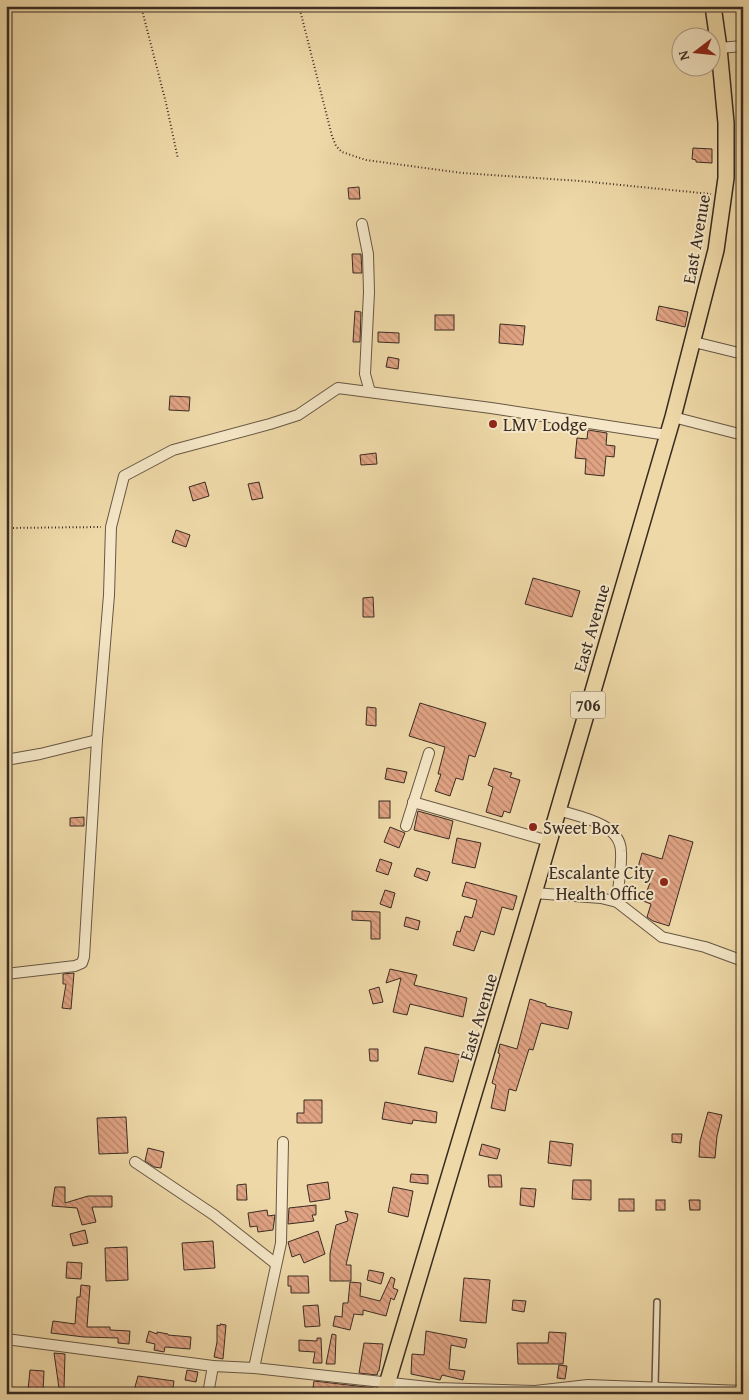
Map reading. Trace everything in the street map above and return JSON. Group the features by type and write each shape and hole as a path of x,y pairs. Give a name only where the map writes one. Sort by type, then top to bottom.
{"main road":[{"name":"East Avenue","path":"713,6 716,28"},
{"name":"East Avenue","path":"386,1388 534,893 694,342 716,250 726,178 726,123 722,78"}],"street":[{"path":"722,48 743,46"},
{"path":"362,224 368,254 369,292 365,374 370,392"},
{"path":"694,342 743,354"},
{"path":"6,974 74,966 82,963 86,943 111,527 124,476 173,450 298,415 338,388 491,408 667,435"},
{"path":"673,417 743,435"},
{"path":"6,760 97,740"},
{"path":"406,826 429,753"},
{"path":"413,802 549,841"},
{"path":"558,810 601,824 616,835 621,850 617,902"},
{"path":"534,893 601,898 617,902 662,937 705,947 743,962"},
{"path":"254,1368 281,1242 283,1142"},
{"path":"135,1162 214,1215 276,1264"},
{"path":"6,1339 213,1366 254,1368 386,1388 535,1391 588,1385 655,1387 699,1391 743,1391"},
{"path":"208,1394 213,1366"}],"lane":[{"path":"655,1387 658,1302"}],"path":[{"path":"140,6 166,103 178,159"},
{"path":"299,6 332,136 336,146 342,152 366,160 462,173 581,181 723,196"},
{"path":"6,528 111,527"}],"building":[{"path":"693,148 712,149 712,163 696,162 696,160 692,159"},
{"path":"359,187 360,199 349,199 348,188"},
{"path":"352,254 361,254 362,273 353,273"},
{"path":"659,306 688,312 685,327 656,320"},
{"path":"355,311 361,312 360,342 353,342"},
{"path":"435,315 454,315 454,330 435,330"},
{"path":"500,324 525,326 523,345 499,343"},
{"path":"378,332 399,333 399,343 378,342"},
{"path":"388,357 399,359 398,369 386,367"},
{"path":"170,396 190,397 189,411 169,410"},
{"path":"588,430 607,433 606,445 615,446 614,457 606,456 604,476 585,474 586,459 575,458 577,438 587,439"},
{"path":"376,453 377,464 361,465 360,455"},
{"path":"205,482 209,496 193,501 189,487"},
{"path":"259,482 263,498 252,500 248,484"},
{"path":"176,530 190,535 186,547 172,542"},
{"path":"533,578 580,591 572,617 525,604"},
{"path":"373,597 374,617 363,617 363,598"},
{"path":"420,703 486,723 475,757 469,755 463,780 456,778 450,796 435,791 441,774 438,774 445,747 409,736"},
{"path":"367,707 376,708 376,726 366,725"},
{"path":"387,768 407,772 404,783 385,779"},
{"path":"494,768 512,773 510,777 520,780 510,813 504,811 502,817 486,812 493,787 488,785"},
{"path":"379,801 390,801 390,818 379,818"},
{"path":"418,811 453,821 449,839 414,830"},
{"path":"84,817 84,826 70,826 70,818"},
{"path":"390,827 405,833 399,848 384,842"},
{"name":"Escalante City Health Office","path":"669,835 693,842 669,926 647,917 651,904 643,901 650,883 635,878 642,853 662,859"},
{"path":"457,838 481,843 475,868 452,863"},
{"path":"380,859 392,863 388,875 376,871"},
{"path":"417,868 430,872 427,881 414,876"},
{"path":"466,882 517,896 513,910 502,907 494,935 481,931 474,951 453,945 457,931 460,932 465,916 472,918 477,900 462,896"},
{"path":"385,890 395,893 391,908 380,904"},
{"path":"352,911 380,912 380,939 371,939 371,921 352,920"},
{"path":"406,917 420,921 418,930 404,926"},
{"path":"390,969 417,975 414,985 467,998 463,1017 410,1004 407,1015 393,1012 401,978 386,983"},
{"path":"74,973 71,1009 62,1008 66,984 63,984 63,974"},
{"path":"379,987 383,1002 373,1004 369,990"},
{"path":"530,999 546,1004 546,1006 572,1012 568,1029 541,1023 533,1050 529,1049 516,1091 509,1089 505,1111 491,1108 496,1085 492,1083 500,1054 498,1053 500,1044 517,1049"},
{"path":"425,1047 460,1055 453,1082 418,1074"},
{"path":"369,1049 378,1049 378,1061 370,1061"},
{"path":"304,1100 322,1100 322,1123 297,1123 297,1113 304,1113"},
{"path":"385,1102 437,1112 436,1123 413,1120 412,1124 382,1119"},
{"path":"708,1112 722,1115 717,1136 715,1158 699,1157 700,1141"},
{"path":"126,1117 128,1153 99,1154 97,1118"},
{"path":"672,1134 682,1134 681,1143 672,1142"},
{"path":"550,1141 573,1144 571,1166 548,1163"},
{"path":"482,1144 500,1149 497,1159 479,1155"},
{"path":"148,1148 164,1152 161,1168 154,1167 145,1161"},
{"path":"411,1174 428,1175 428,1184 410,1182"},
{"path":"488,1175 501,1175 502,1187 489,1187"},
{"path":"573,1180 591,1180 591,1200 572,1199"},
{"path":"328,1182 330,1199 310,1202 307,1185"},
{"path":"246,1184 247,1200 237,1200 237,1185"},
{"path":"55,1187 65,1187 65,1203 88,1196 112,1196 112,1207 92,1207 96,1222 82,1225 77,1208 52,1206"},
{"path":"393,1187 413,1191 408,1217 388,1212"},
{"path":"521,1188 536,1189 534,1207 520,1205"},
{"path":"619,1199 634,1199 634,1211 619,1211"},
{"path":"656,1200 665,1200 665,1210 656,1210"},
{"path":"689,1200 700,1200 700,1210 690,1210"},
{"path":"316,1205 316,1215 312,1215 314,1221 288,1224 289,1208"},
{"path":"267,1210 268,1216 275,1215 273,1230 258,1232 257,1226 250,1227 248,1213"},
{"path":"345,1211 358,1214 346,1265 351,1265 351,1281 330,1281 330,1254 336,1225 348,1221"},
{"path":"85,1230 88,1243 73,1246 70,1234"},
{"path":"318,1231 325,1254 304,1263 300,1254 292,1257 288,1242"},
{"path":"213,1241 215,1268 184,1270 182,1243"},
{"path":"127,1247 128,1280 106,1281 105,1248"},
{"path":"67,1262 82,1263 81,1279 66,1278"},
{"path":"369,1270 384,1273 381,1284 367,1280"},
{"path":"288,1276 308,1276 309,1293 291,1293 291,1286 288,1286"},
{"path":"391,1277 395,1279 393,1288 398,1290 394,1300 391,1298 386,1316 363,1310 363,1315 354,1314 350,1330 333,1326 335,1316 342,1317 343,1303 348,1303 350,1282 361,1283 360,1296 380,1301"},
{"path":"464,1278 490,1280 486,1323 460,1321"},
{"path":"81,1285 90,1286 87,1327 110,1327 110,1330 130,1331 129,1344 118,1343 118,1338 84,1337 51,1333 53,1321 75,1324 77,1297 80,1297"},
{"path":"513,1300 526,1301 524,1312 512,1310"},
{"path":"318,1305 320,1326 305,1327 303,1306"},
{"path":"220,1324 226,1325 223,1359 214,1357 217,1342 217,1325 220,1326"},
{"path":"149,1331 157,1334 157,1332 191,1337 190,1349 165,1347 164,1352 154,1350 155,1344 146,1342"},
{"path":"426,1331 467,1339 465,1348 451,1345 449,1369 465,1371 463,1380 442,1375 440,1380 411,1374 412,1354 424,1355"},
{"path":"549,1332 566,1333 563,1364 518,1364 517,1343 548,1343"},
{"path":"332,1334 336,1335 335,1364 326,1364"},
{"path":"317,1338 321,1338 322,1363 313,1363 315,1352 299,1351 299,1340 317,1341"},
{"path":"364,1343 383,1344 377,1375 359,1373"},
{"path":"54,1353 65,1354 64,1388 59,1388"},
{"path":"559,1365 567,1366 565,1379 557,1378"},
{"path":"30,1370 44,1371 43,1392 28,1390"},
{"path":"187,1370 198,1372 196,1382 185,1380"},
{"path":"138,1376 174,1381 172,1394 133,1394"},
{"path":"314,1381 374,1388 372,1394 312,1394"}],"place":[{"name":"LMV Lodge","path":"493,424"},
{"name":"Sweet Box","path":"533,827"},
{"name":"Escalante City Health Office","path":"664,882"}]}
